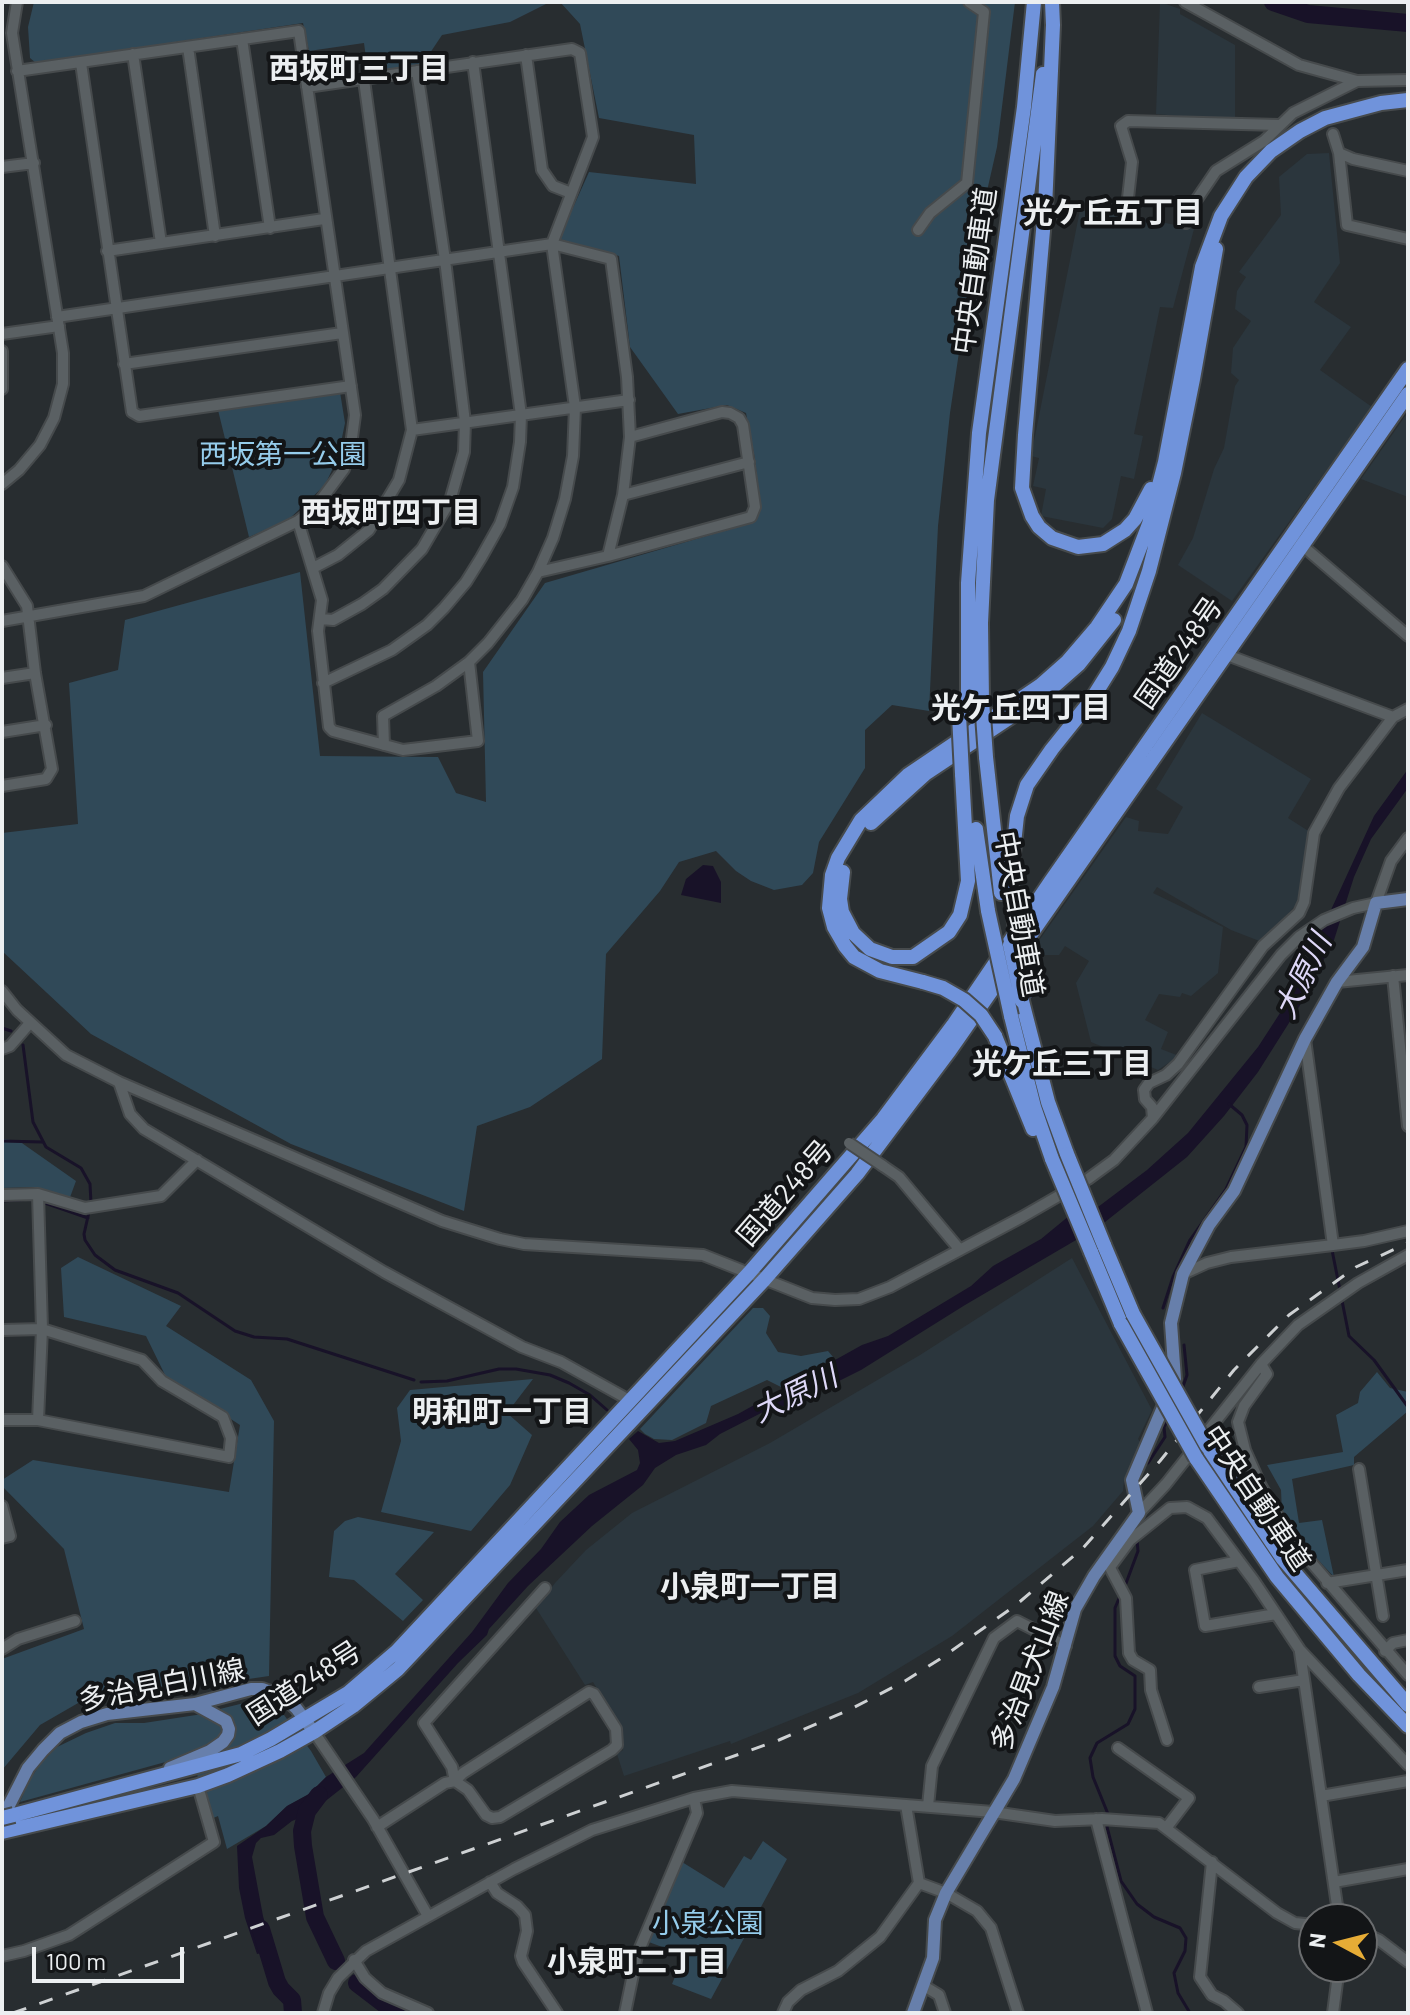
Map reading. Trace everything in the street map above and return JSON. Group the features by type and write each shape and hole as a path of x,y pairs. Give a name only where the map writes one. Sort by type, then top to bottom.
{"highway":[{"name":"中央自動車道","path":"1034,2 1024,107 979,433 963,712 966,771 988,911 1011,1016 1049,1161"},
{"name":"中央自動車道","path":"1050,2 1037,125 987,500 981,623 986,757 1005,887 1015,923 1026,996 1052,1081 1048,1102 1121,1324 1196,1458 1277,1577 1359,1675 1408,1726"},
{"path":"1050,2 1053,25 1045,208 1022,467 1026,503 1039,527 1052,538 1078,547 1103,544 1125,530 1147,500 1173,416"},
{"path":"1094,1247 1049,1161 995,1036 981,1015 943,988 880,971 854,957 834,927 829,908 832,875 838,858 861,820 899,782 1041,685 1067,662 1097,627 1126,584 1149,524 1165,462 1202,267 1221,216 1246,177 1271,151 1325,118 1381,103 1408,100"},
{"path":"1005,887 1017,816 1027,785 1092,699 1112,667 1139,601 1174,473 1214,253 1234,204 1269,163 1312,132 1347,117 1408,106"},
{"name":"国道248号","path":"6,1823 241,1754 353,1706 398,1669 764,1280 857,1174 901,1117 1227,655 1408,369"},
{"name":"国道248号","path":"6,1823 198,1786 280,1751 397,1651 842,1169 929,1060 1051,881 1297,541 1408,394"},
{"path":"966,771 968,881 960,915 949,932 913,957 900,958 870,949 853,933 842,912 840,899 846,860 860,836 925,774 1045,694 1079,664 1104,635 1135,588 1158,530"},
{"name":"中央自動車道","path":"1094,1247 1207,1446 1283,1559 1408,1705"}],"main road":[{"path":"1139,1513 1132,1480 1175,1379 1171,1323 1183,1274 1209,1225 1234,1191 1305,1039 1337,982 1363,947 1376,903 1408,899"},
{"name":"多治見犬山線","path":"913,2013 933,1958 935,1920 946,1893 1014,1779 1041,1718 1066,1646 1075,1609 1108,1564 1139,1513"},
{"name":"多治見白川線","path":"6,1823 28,1768 60,1733 81,1722 107,1714 195,1704 251,1689 262,1689 284,1697 309,1725"},
{"path":"138,1782 210,1751 223,1742 229,1729 226,1721 195,1704"}],"street":[{"path":"2,484 19,470 40,445 54,418 63,384 63,353 12,33 17,2"},
{"path":"918,230 930,213 967,183 984,12 969,2"},
{"path":"1185,2 1299,65 1357,81 1408,80"},
{"path":"2,621 144,596 298,521 315,508 344,469 355,415 299,31 17,71"},
{"path":"242,39 270,228"},
{"path":"188,47 215,236"},
{"path":"307,87 572,49 580,53 593,137 552,244 575,407 573,456 565,499 553,538 538,572 509,618 469,662 416,699 383,716 384,745"},
{"path":"133,54 161,243"},
{"path":"526,55 542,170 553,186 571,193"},
{"path":"323,683 392,650 427,625 466,582 500,524 513,487 521,415 473,62"},
{"path":"81,63 132,412 139,416 351,386"},
{"path":"321,619 333,620 362,604 383,589 422,549 450,501 464,452 465,422 417,71"},
{"path":"313,568 338,555 369,530 399,480 412,430 364,80"},
{"path":"1186,223 1195,202 1216,171 1264,141 1293,113 1357,81"},
{"path":"1127,207 1132,162 1121,126 1128,121 1279,125"},
{"path":"1333,134 1339,153 1347,225 1408,239"},
{"path":"1339,153 1408,171"},
{"path":"2,167 34,163"},
{"path":"107,251 324,219"},
{"path":"2,334 115,308 552,244 611,259 629,400 630,437 623,495 608,556"},
{"path":"124,364 342,333"},
{"path":"2,351 2,389"},
{"path":"412,430 629,400"},
{"path":"538,572 751,517 755,507 743,425 739,418 722,412 630,437"},
{"path":"623,495 749,462"},
{"path":"298,521 322,600 318,631 329,727 333,731 403,750 478,741 469,662"},
{"path":"1297,541 1408,636"},
{"path":"2,566 27,606 52,769 46,779 2,786"},
{"path":"1227,655 1393,717"},
{"path":"2,678 35,673"},
{"path":"1153,1118 1152,1107 1145,1099 1144,1090 1149,1083 1166,1075 1178,1064 1263,946 1299,913 1304,902 1314,833 1339,788 1393,717 1408,709"},
{"path":"2,732 46,725"},
{"path":"2,991 30,1023 66,1055 119,1082 442,1221 524,1244 703,1255 812,1298 859,1299 890,1287 960,1250 1088,1179 1114,1160 1153,1118 1261,978 1299,937 1324,920 1376,903 1391,861 1408,838"},
{"path":"1337,982 1408,975"},
{"path":"1393,976 1408,1126"},
{"path":"2,1049 10,1046 30,1023"},
{"path":"1305,1039 1333,1245"},
{"path":"119,1082 130,1114 144,1129 384,1272 522,1347 561,1362 631,1401"},
{"path":"849,1143 899,1177 960,1250"},
{"path":"2,1195 38,1194 85,1208 161,1196 197,1160"},
{"path":"38,1194 42,1329 38,1420"},
{"path":"1386,1235 1408,1224"},
{"path":"1183,1274 1231,1257 1364,1241 1408,1231"},
{"path":"1139,1513 1166,1484 1261,1364 1298,1325 1331,1301 1408,1255"},
{"path":"2,1330 42,1329 142,1360 162,1381 223,1417 231,1438 229,1457 38,1420 2,1420"},
{"path":"1261,1364 1267,1374 1244,1406 1238,1422 1245,1450 1275,1513 1292,1540 1408,1675"},
{"path":"1359,1469 1383,1616"},
{"path":"2,1506 10,1536 2,1538"},
{"path":"1167,1740 1151,1690 1150,1670 1133,1660 1129,1653 1126,1598 1108,1564 1130,1540 1170,1508 1187,1507 1207,1518 1300,1650 1408,1765"},
{"path":"1239,1561 1195,1570 1205,1626 1276,1614"},
{"path":"1327,1583 1408,1570"},
{"path":"375,1823 445,1783 455,1781 589,1692 594,1694 616,1729 617,1745 500,1817 492,1818 486,1815 468,1790 455,1781 452,1767 424,1723 545,1588"},
{"path":"2,1649 18,1639 75,1621"},
{"path":"928,1806 932,1766 994,1638 1017,1621 1066,1646"},
{"path":"1385,1651 1393,1643 1408,1640"},
{"path":"1300,1650 1337,1903"},
{"path":"1259,1687 1304,1680"},
{"path":"309,1725 375,1823 428,1916"},
{"path":"1118,1748 1189,1798 1167,1827"},
{"path":"1321,1796 1408,1781"},
{"path":"2,1956 69,1935 214,1842 198,1786"},
{"path":"323,2013 333,1986 354,1960 490,1882 592,1830 694,1798 732,1791 993,1812 1055,1821 1104,1819 1159,1823 1277,1913 1298,1923"},
{"path":"625,2013 637,1955 697,1813 694,1798"},
{"path":"783,2013 788,2002 801,1990 838,1971 880,1937 919,1883 906,1805"},
{"path":"1104,1819 1147,2013"},
{"path":"1212,1862 1200,1977 1212,1995 1238,2013"},
{"path":"1334,1882 1408,1869"},
{"path":"490,1882 497,1893 525,1915 527,1931 521,1956 557,2013"},
{"path":"919,1883 946,1893 977,1911 991,1928 1018,2013"},
{"path":"1378,1940 1408,1962"},
{"path":"354,1960 365,1978 382,1993 428,2013"},
{"path":"1333,2013 1337,1983"},
{"path":"924,1986 939,1995 945,2013"}],"shaded area":[{"path":"1160,2 1180,9 1180,14 1235,45 1235,121 1156,114"},
{"path":"1329,153 1340,263 1314,302 1351,327 1320,370 1372,407 1232,601 1178,565 1193,538 1214,469 1224,448 1235,386 1239,380 1231,373 1233,348 1251,321 1235,309 1237,291 1246,277 1239,272 1281,215 1279,177 1307,154"},
{"path":"1080,210 1098,214 1104,210 1194,229 1173,308 1160,307 1134,434 1143,436 1134,479 1121,476 1112,519 1103,528 1041,516 1046,489 1033,486 1039,458 1031,456"},
{"path":"1408,412 1408,497 1361,479"},
{"path":"1202,713 1311,779 1288,818 1310,832 1297,904 1262,942 1231,930 1157,887 1153,893 1223,927 1218,973 1191,996 1182,993 1180,997 1159,994 1145,1020 1168,1032 1161,1049 1179,1056 1158,1070 1091,1042 1076,983 1089,961 1065,946 1059,955 1036,955 1033,949 1126,817 1139,821 1138,831 1168,834 1183,807 1156,789"},
{"path":"1072,1258 1152,1410 1138,1439 1141,1443 1124,1480 1123,1491 1093,1526 952,1636 858,1693 731,1744 730,1741 624,1776 617,1754 623,1750 622,1730 593,1682 585,1685 536,1608 555,1583 586,1550 632,1513 770,1443 920,1355"}],"green space":[{"path":"34,2 550,2 510,22 442,35 422,65 368,73 364,43 309,51 303,23 36,63 30,58 28,27"},
{"path":"560,2 1015,2 997,147 975,244 950,413 938,526 929,711 892,705 865,730 865,768 819,842 813,873 802,885 774,890 751,881 716,851 679,862 660,891 606,954 602,1059 530,1107 477,1126 464,1211 291,1144 91,1034 2,951 2,833 78,824 69,683 118,670 125,620 300,572 320,756 438,757 456,793 486,802 483,672 545,583 751,523 760,506 746,413 727,405 678,414 630,347 619,256 559,239 589,172 696,184 694,135 599,118 580,24"},
{"name":"西坂第一公園","path":"340,392 345,423 338,457 325,485 287,521 249,537 218,410"},
{"path":"2,1139 19,1141 76,1181 69,1200 33,1187 2,1188"},
{"path":"78,1257 181,1306 166,1326 251,1380 274,1421 269,1676 99,1691 40,1725 2,1770 2,1659 84,1629 64,1549 2,1486 2,1480 33,1460 229,1492 240,1425 166,1377 146,1336 64,1317 61,1268"},
{"path":"753,1308 763,1308 770,1316 766,1333 778,1352 801,1356 828,1351 834,1358 781,1387 767,1380 711,1406 706,1423 672,1440 654,1439 645,1434 640,1429"},
{"path":"1377,1372 1390,1388 1408,1392 1408,1411 1354,1457 1354,1465 1292,1479 1299,1523 1322,1520 1334,1577 1293,1533 1282,1513 1281,1490 1267,1465 1343,1452 1336,1415 1358,1403 1360,1392"},
{"path":"533,1379 507,1413 532,1435 510,1485 471,1531 381,1512 401,1441 397,1408 410,1390"},
{"path":"358,1517 434,1532 395,1574 423,1600 403,1621 354,1580 329,1577 334,1531 345,1521"},
{"path":"244,1703 266,1705 284,1715 326,1777 309,1794 287,1806 266,1826 227,1849 218,1816 211,1819 191,1755 20,1802 41,1763 57,1747 86,1733 115,1723 144,1723 196,1715"},
{"name":"小泉公園","path":"763,1841 787,1859 711,1999 672,1984 684,1955 646,1941 682,1862 724,1888 744,1856 751,1860"}],"water":[{"path":"1408,769 1408,788 1371,839 1354,877 1334,940 1299,1007 1258,1072 1187,1157 1100,1226 861,1370 793,1404 769,1409 720,1434 706,1445 676,1455 655,1468 643,1485 592,1526 528,1586 356,1777 309,1814 256,1843 252,1857 272,1950 257,1954 239,1888 237,1846 266,1826 287,1806 309,1794 326,1777 364,1753 472,1632 508,1583 541,1549 560,1522 589,1495 637,1470 640,1463 638,1450 629,1439 638,1431 659,1443 675,1441 738,1414 862,1345 888,1336 971,1286 993,1266 1041,1239 1075,1211 1098,1207 1147,1170 1188,1133 1258,1047 1282,1010 1374,816"},
{"path":"703,865 713,866 721,882 721,903 681,895 686,879"}],"waterway":[{"path":"1273,2 1308,14 1408,23"},
{"path":"2,1028 11,1031"},
{"path":"23,1045 33,1122 46,1147 81,1168 90,1184 91,1203"},
{"path":"1163,1308 1190,1240 1226,1189 1246,1147 1247,1125 1242,1115 1229,1104"},
{"path":"2,1141 42,1142"},
{"path":"2,1201 33,1199"},
{"path":"45,1203 88,1218"},
{"path":"89,1212 85,1240 95,1255 115,1270 178,1293 235,1331 254,1337 287,1339 414,1380"},
{"path":"1332,1250 1349,1336 1374,1360 1408,1407"},
{"path":"1181,1392 1187,1375 1184,1345"},
{"path":"421,1382 447,1381 499,1369 516,1369 550,1375 569,1383 607,1410"},
{"path":"1148,1463 1165,1437 1164,1427 1169,1417"},
{"path":"1125,1586 1138,1551 1137,1540"},
{"path":"1120,1596 1115,1608 1115,1656 1120,1666 1135,1676 1135,1709 1128,1724 1097,1743 1090,1758 1093,1777 1108,1814 1107,1827 1121,1881 1137,1904 1154,1917 1180,1928 1186,1938 1185,1951 1174,1973 1178,1993 1190,2013"},
{"path":"319,1795 307,1811 302,1831 303,1846 315,1917 336,1961"},
{"name":"大原川","path":"261,1929 277,1982 292,2000 293,2013"},
{"path":"357,1983 396,2013"}],"railway":[{"path":"13,2013 779,1740 849,1710 905,1681 1016,1605 1083,1548 1160,1461 1234,1370 1289,1315 1356,1267 1408,1243"}],"district":[{"name":"西坂町三丁目","path":"359,69"},
{"name":"光ケ丘五丁目","path":"1113,213"},
{"name":"西坂町四丁目","path":"391,513"},
{"name":"光ケ丘四丁目","path":"1021,708"},
{"name":"光ケ丘三丁目","path":"1062,1064"},
{"name":"明和町一丁目","path":"502,1412"},
{"name":"小泉町一丁目","path":"750,1587"},
{"name":"小泉町二丁目","path":"637,1962"}]}
